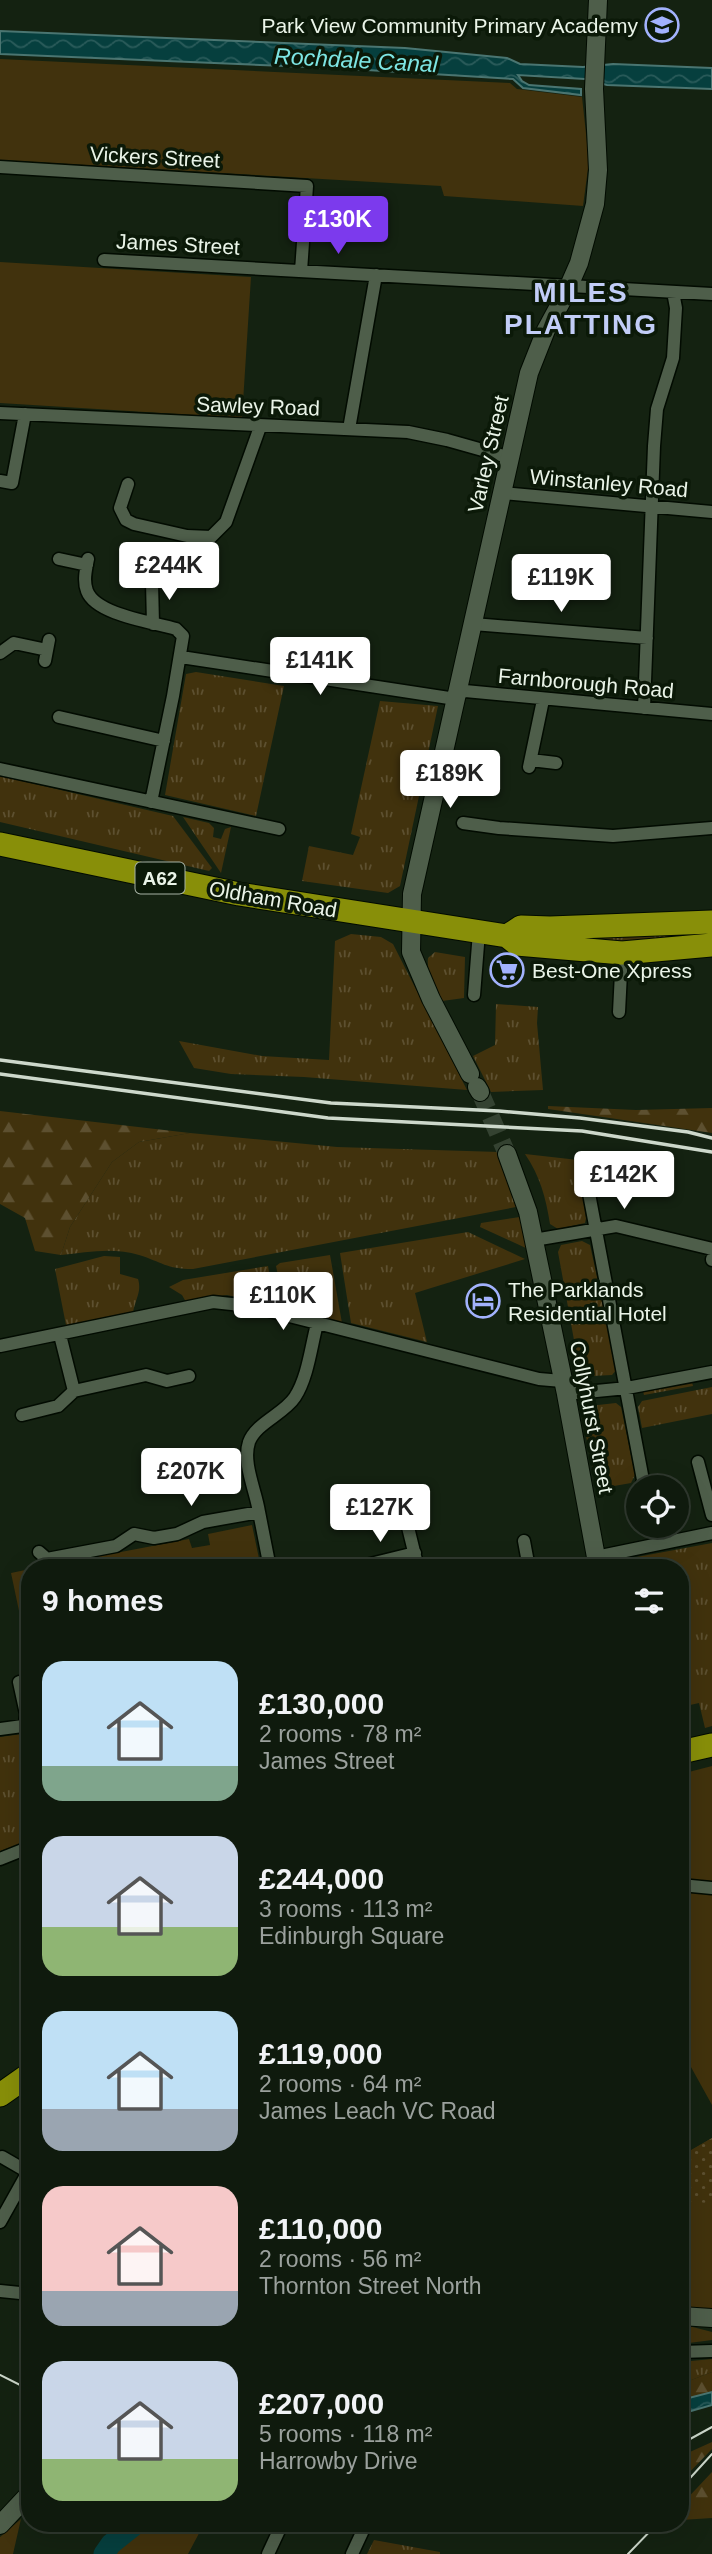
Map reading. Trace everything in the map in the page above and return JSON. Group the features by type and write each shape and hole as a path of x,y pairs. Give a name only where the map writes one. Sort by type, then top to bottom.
{"highway":[{"name":"Oldham Road","path":"0,844 239,894 507,936 517,944 622,953 712,945"},
{"name":"Oldham Road","path":"507,936 521,927 712,922"},
{"path":"689,1750 712,1745"},
{"path":"0,2095 21,2080"}],"street":[{"name":"Varley Street","path":"412,922 411,894 533,360 545,330 570,285 590,228 597,187 594,89 598,0"},
{"name":"Vickers Street","path":"0,167 307,186 301,271"},
{"name":"James Street","path":"104,260 712,295"},
{"path":"349,429 376,275"},
{"path":"644,708 650,507 657,409 673,358 676,308 673,292"},
{"name":"Sawley Road","path":"0,413 408,432 511,458"},
{"path":"6,482 25,414"},
{"path":"128,484 120,508 126,520 187,536 211,537 226,522 260,427"},
{"name":"Winstanley Road","path":"503,493 712,512"},
{"path":"59,559 88,562 86,589 92,600 100,606 176,629 181,633 181,657 151,802"},
{"path":"152,582 153,624"},
{"path":"473,624 647,638"},
{"path":"0,653 13,643 47,650"},
{"name":"Farnborough Road","path":"181,657 449,698 465,691 712,714"},
{"path":"543,700 530,763 556,762"},
{"path":"60,717 163,741"},
{"path":"0,769 279,830"},
{"path":"463,823 536,832 612,836 712,828"},
{"path":"412,922 413,960 476,1084"},
{"path":"474,995 479,932"},
{"path":"619,1012 622,953"},
{"name":"Collyhurst Street","path":"507,1154 534,1240 596,1559"},
{"path":"583,1167 642,1475"},
{"path":"534,1240 616,1226 712,1249"},
{"path":"0,1346 213,1303 250,1306 539,1379 564,1388 627,1388 712,1372"},
{"path":"269,1559 249,1465 250,1441 257,1431 295,1397 317,1324"},
{"path":"60,1335 74,1391"},
{"path":"22,1415 58,1406 74,1391 146,1375 167,1381 189,1376"},
{"path":"698,1462 712,1515"},
{"path":"39,1552 47,1559 78,1555 116,1546 134,1534 154,1538 177,1534 197,1524 259,1512"},
{"path":"405,1515 416,1559"},
{"path":"612,1559 712,1533"},
{"path":"524,1541 528,1559"},
{"path":"391,1559 415,1553"},
{"path":"19,1682 21,1691"},
{"path":"0,1729 21,1725"},
{"path":"0,1859 21,1851"},
{"path":"689,1886 712,1888"},
{"path":"2,2157 21,2168"},
{"path":"0,2222 21,2187"},
{"path":"0,2291 21,2293"},
{"path":"689,2317 712,2318"},
{"path":"689,2352 712,2351"},
{"path":"3,2517 21,2501"},
{"path":"268,2554 278,2532"},
{"path":"352,2554 362,2532"}],"green space":[{"path":"0,59 510,83 517,89 582,97 589,161 583,206 444,196 441,186 0,160"},
{"path":"0,262 251,277 242,418 0,403"},
{"path":"196,672 284,686 256,816 165,795 186,674"},
{"path":"380,701 438,706 400,886 388,893 302,881 309,846 353,855 360,837 351,834"},
{"path":"0,776 173,816 212,868 209,871 0,822"},
{"path":"183,817 209,823 214,828 213,837 221,839 225,829 231,827 221,873"},
{"path":"712,929 712,937 625,946 521,936"},
{"path":"351,934 381,937 393,944 467,1090 231,1074 194,1068 179,1041 262,1056 329,1060 335,941"},
{"path":"435,952 465,957 464,998 442,1001 428,969 428,958"},
{"path":"496,1004 538,1007 543,1090 491,1092 473,1056 495,1045"},
{"path":"548,1106 636,1110 712,1108 712,1133 548,1109"},
{"path":"0,1111 190,1133 139,1142 112,1162 70,1227 61,1255 35,1251 25,1218 0,1204"},
{"path":"190,1133 337,1147 499,1152 516,1207 193,1269 170,1266 120,1251 61,1255 70,1227 112,1162 139,1142"},
{"path":"525,1154 578,1160 585,1223 558,1229 550,1224 542,1188"},
{"path":"520,1217 528,1249 480,1227 481,1223"},
{"path":"468,1232 525,1259 415,1293 427,1342 351,1323 340,1253"},
{"path":"582,1241 590,1245 617,1369 612,1375 592,1376 580,1373 558,1252 561,1245"},
{"path":"330,1255 342,1323 285,1309 276,1266 280,1263"},
{"path":"104,1256 120,1257 120,1274 138,1279 139,1292 133,1313 66,1325 55,1269"},
{"path":"268,1266 275,1305 227,1295 186,1302 182,1295 169,1287 183,1280"},
{"path":"692,1382 693,1386 644,1395 643,1391"},
{"path":"712,1387 712,1414 642,1428 638,1407 642,1401"},
{"path":"616,1403 621,1407 635,1475 626,1475 626,1484 597,1489 580,1407"},
{"path":"252,1525 259,1559 84,1559 189,1539 192,1548 210,1545 208,1534"},
{"path":"712,1543 712,1726 705,1728 699,1703 689,1705 689,1559 626,1559"},
{"path":"21,1571 21,1620 11,1573"},
{"path":"21,1734 21,1843 0,1851 0,1737"},
{"path":"712,1766 712,2105 689,2063 689,1772"},
{"path":"712,2138 712,2309 689,2307 689,2151"},
{"path":"712,2138 712,2203 689,2202 689,2151"},
{"path":"689,2326 712,2332 712,2340 689,2343"},
{"path":"712,2359 712,2372 689,2381 689,2361"},
{"path":"712,2372 712,2392 689,2398 689,2381"},
{"path":"712,2442 712,2449 689,2473 689,2452"},
{"path":"712,2472 712,2518 689,2519 689,2496"},
{"path":"21,2519 13,2554 0,2554 0,2537"},
{"path":"132,2532 200,2532 188,2554 113,2554 124,2537"},
{"path":"374,2540 440,2552 440,2554 367,2554"}],"water":[{"name":"Rochdale Canal","path":"0,31 405,48 507,58 520,64 712,68 712,89 607,85 585,79 518,75 529,85 581,89 581,95 523,88 513,79 334,68 0,54"},
{"path":"712,2392 712,2405 689,2412 689,2398"}],"waterway":[{"path":"104,2554 111,2544 126,2532"}],"tunnel":[{"path":"480,1092 507,1154"}],"tram line":[{"path":"0,2375 21,2386"},
{"path":"689,2440 712,2427"},
{"path":"689,2479 712,2454"},
{"path":"628,2554 649,2532"}],"railway":[{"path":"0,1060 331,1103 499,1111 580,1118 688,1132 712,1138"},
{"path":"0,1074 328,1118 582,1131 712,1152"}],"place":[{"name":"Park View Community Primary Academy","path":"662,25"},
{"name":"Best-One Xpress","path":"507,970"},
{"name":"The Parklands Residential Hotel","path":"483,1301"}],"district":[{"name":"MILES PLATTING","path":"581,308"}]}
